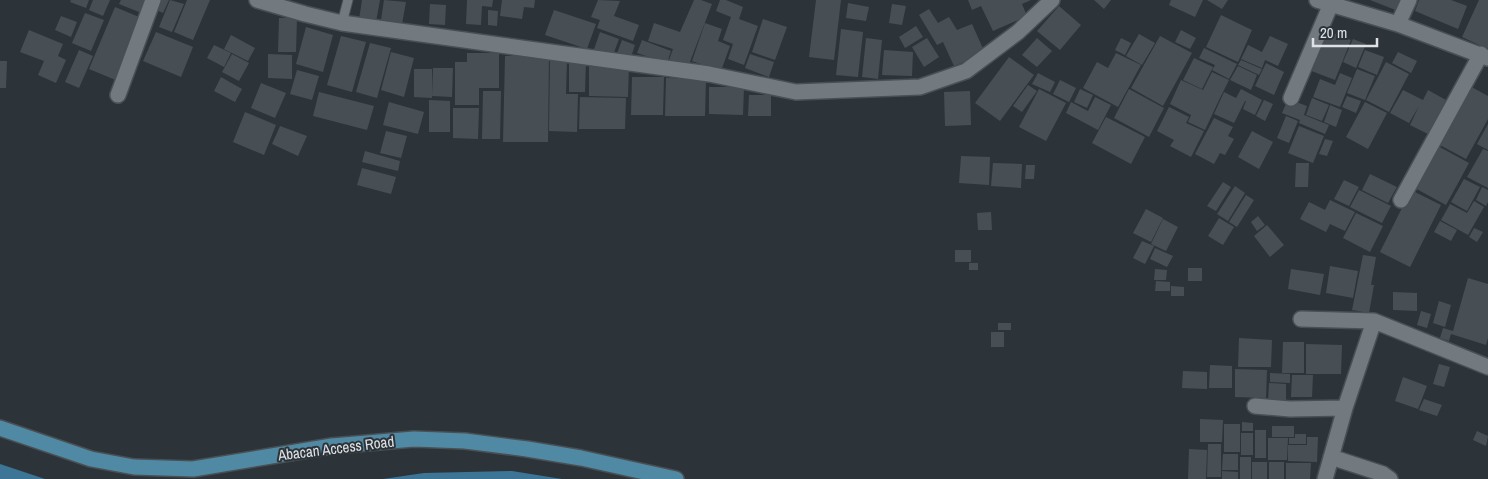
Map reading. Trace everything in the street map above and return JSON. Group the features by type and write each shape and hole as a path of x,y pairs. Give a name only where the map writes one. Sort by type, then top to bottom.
{"street":[{"path":"118,94 154,0"},
{"path":"258,0 342,23 709,74 796,92 920,87 966,71 1018,32 1052,0"},
{"path":"1398,24 1409,0"},
{"path":"1291,98 1324,2 1398,24 1484,56 1401,200"},
{"path":"1301,319 1374,321 1488,367"},
{"path":"1325,479 1345,408 1374,321"},
{"path":"1255,406 1290,409 1345,408"},
{"name":"Abacan Access Road","path":"0,428 91,459 134,467 193,469 332,446 414,439 465,441 526,449 580,458 676,479"},
{"path":"1331,457 1383,474 1390,479"}],"lane":[{"path":"342,23 348,0"}],"water":[{"path":"0,464 45,479 0,479"},
{"path":"512,471 562,479 383,479 424,473"}],"building":[{"path":"71,0 89,0 86,8 70,2"},
{"path":"93,0 110,0 103,16 89,10"},
{"path":"121,0 150,0 144,14 119,4"},
{"path":"155,0 169,0 163,13 152,8"},
{"path":"170,0 184,4 172,32 159,27"},
{"path":"187,0 210,0 193,40 174,32"},
{"path":"362,0 380,0 376,22 359,20"},
{"path":"384,0 406,2 402,24 381,20"},
{"path":"467,0 493,0 492,7 482,6 481,25 466,24"},
{"path":"502,0 535,0 534,8 524,7 522,19 500,16"},
{"path":"598,0 620,1 614,16 639,25 633,41 597,28 600,20 591,17"},
{"path":"694,0 701,0 712,4 688,67 669,60 673,49 648,41 654,23 680,32"},
{"path":"720,0 726,0 743,7 739,19 758,26 744,65 728,59 733,44 723,40 731,17 716,11"},
{"path":"816,0 841,0 834,60 809,57"},
{"path":"968,0 1031,0 1022,4 1027,16 993,31 981,6 972,10"},
{"path":"1094,0 1111,0 1104,9"},
{"path":"1171,0 1203,0 1195,17 1169,5"},
{"path":"1207,0 1228,0 1222,9"},
{"path":"1370,0 1403,0 1398,11"},
{"path":"1419,0 1451,0 1467,6 1458,29 1415,11"},
{"path":"1479,0 1488,0 1488,49 1462,37"},
{"path":"848,3 869,7 866,21 846,18"},
{"path":"430,4 446,5 445,25 429,24"},
{"path":"892,4 906,6 902,25 889,23"},
{"path":"1059,6 1081,25 1060,50 1037,31"},
{"path":"115,7 144,19 118,81 89,69"},
{"path":"929,9 938,23 949,17 957,30 972,24 985,53 954,66 943,42 937,45 919,15"},
{"path":"488,10 498,11 497,26 488,25"},
{"path":"554,10 596,24 587,49 545,35"},
{"path":"85,13 104,20 91,51 72,43"},
{"path":"1221,15 1252,30 1238,62 1206,47"},
{"path":"61,16 77,22 71,37 55,30"},
{"path":"279,18 297,18 296,52 278,52"},
{"path":"763,19 787,27 775,60 752,52"},
{"path":"705,23 722,29 718,41 730,46 721,71 692,61"},
{"path":"916,26 923,37 905,48 899,37"},
{"path":"306,27 333,35 323,72 296,64"},
{"path":"841,29 863,32 858,77 836,75"},
{"path":"29,30 63,44 58,56 66,60 56,83 38,75 44,61 20,52"},
{"path":"1181,30 1196,38 1190,49 1175,42"},
{"path":"1326,30 1351,40 1335,80 1309,70"},
{"path":"156,32 193,47 181,77 143,61"},
{"path":"600,32 619,39 612,58 593,52"},
{"path":"1139,34 1155,43 1142,65 1126,56"},
{"path":"231,35 255,48 248,61 224,49"},
{"path":"341,36 366,42 352,92 327,85"},
{"path":"1160,36 1192,53 1163,106 1131,88"},
{"path":"1270,36 1288,44 1278,66 1265,60 1262,68 1241,59 1248,45 1262,52"},
{"path":"866,38 882,40 878,79 862,77"},
{"path":"927,38 939,57 924,67 912,47"},
{"path":"1037,38 1052,51 1037,67 1022,55"},
{"path":"1121,38 1131,43 1125,55 1115,50"},
{"path":"1353,39 1366,44 1356,68 1343,62"},
{"path":"622,40 635,45 630,60 616,56"},
{"path":"642,40 671,51 667,63 637,53"},
{"path":"370,43 391,48 377,98 356,92"},
{"path":"214,45 231,53 224,67 207,58"},
{"path":"1204,48 1237,64 1229,79 1212,70 1215,65 1199,58"},
{"path":"79,50 93,56 79,88 65,82"},
{"path":"884,50 913,52 912,76 882,75"},
{"path":"1365,50 1384,57 1377,75 1358,67"},
{"path":"391,52 414,58 404,97 381,90"},
{"path":"1398,52 1417,61 1411,73 1392,63"},
{"path":"467,53 499,53 499,88 479,88 479,105 455,105 455,62 467,62"},
{"path":"1116,53 1141,65 1118,107 1083,88 1097,62 1108,68"},
{"path":"232,54 249,63 239,81 222,72"},
{"path":"268,54 292,55 292,79 268,78"},
{"path":"750,54 774,62 769,77 745,68"},
{"path":"505,56 549,56 548,142 503,142"},
{"path":"1009,57 1034,75 1000,121 975,103"},
{"path":"1194,58 1213,67 1202,89 1183,80"},
{"path":"550,60 567,60 566,94 578,94 577,132 549,131"},
{"path":"569,60 586,60 585,92 569,92"},
{"path":"1241,60 1262,69 1259,75 1238,65"},
{"path":"0,61 7,61 6,88 0,88"},
{"path":"1386,62 1409,74 1389,112 1366,100"},
{"path":"1266,63 1284,72 1274,95 1255,86"},
{"path":"589,65 629,65 628,97 589,96"},
{"path":"1238,66 1257,75 1251,90 1230,80"},
{"path":"433,68 453,68 452,97 432,96"},
{"path":"414,69 432,69 432,98 414,97"},
{"path":"1357,69 1375,76 1365,100 1347,93"},
{"path":"297,70 319,76 312,100 290,94"},
{"path":"1212,72 1229,80 1205,130 1188,122 1191,115 1170,104 1181,80 1203,90"},
{"path":"1038,73 1055,82 1050,92 1032,84"},
{"path":"1340,73 1352,78 1340,107 1313,97 1320,79 1335,85"},
{"path":"221,77 242,89 235,102 214,91"},
{"path":"632,77 664,77 663,115 631,115"},
{"path":"666,78 706,79 705,116 665,116"},
{"path":"1060,80 1076,88 1069,102 1053,94"},
{"path":"261,83 286,93 275,118 251,108"},
{"path":"1028,85 1037,91 1022,112 1013,106"},
{"path":"1468,85 1488,96 1488,119 1466,159 1436,143"},
{"path":"709,87 744,87 743,115 709,114"},
{"path":"1039,89 1066,103 1046,141 1019,127"},
{"path":"1080,89 1093,95 1087,108 1074,102"},
{"path":"1129,89 1164,108 1149,137 1114,118"},
{"path":"1241,89 1262,100 1255,115 1243,109 1246,101 1234,123 1214,114 1224,92 1236,98"},
{"path":"1403,90 1423,100 1428,90 1446,100 1428,134 1410,125 1419,106 1409,123 1390,113"},
{"path":"483,91 501,91 500,139 482,139"},
{"path":"970,91 971,125 945,126 944,92"},
{"path":"319,92 374,106 367,130 313,116"},
{"path":"749,95 771,95 771,116 748,116"},
{"path":"1347,96 1361,101 1356,113 1342,107"},
{"path":"580,97 626,98 625,129 579,129"},
{"path":"1095,97 1111,105 1098,130 1066,113 1071,102 1088,111"},
{"path":"1312,98 1329,105 1322,121 1306,115"},
{"path":"1288,99 1307,106 1304,115 1329,125 1325,134 1299,123 1300,120 1282,113"},
{"path":"429,100 450,101 450,132 429,132"},
{"path":"1264,100 1273,104 1265,121 1256,116"},
{"path":"389,102 424,112 418,134 383,125"},
{"path":"1365,102 1387,113 1368,149 1346,137"},
{"path":"1330,105 1342,110 1336,127 1324,122"},
{"path":"1169,107 1189,117 1186,123 1204,131 1191,157 1170,146 1174,140 1157,131"},
{"path":"453,108 479,108 478,139 453,138"},
{"path":"245,112 276,125 264,155 233,142"},
{"path":"1286,116 1298,121 1289,143 1277,138"},
{"path":"1106,117 1145,137 1131,164 1092,143"},
{"path":"1214,118 1233,127 1228,136 1234,139 1225,155 1220,153 1214,164 1195,154"},
{"path":"1488,124 1488,150 1477,144"},
{"path":"280,126 307,136 298,156 272,144"},
{"path":"1299,126 1324,136 1313,163 1288,153"},
{"path":"386,131 407,136 401,158 380,153"},
{"path":"1252,131 1273,142 1259,169 1238,157"},
{"path":"1325,139 1333,141 1327,156 1319,154"},
{"path":"1436,145 1469,163 1446,205 1413,187"},
{"path":"1483,149 1488,151 1488,188 1467,177"},
{"path":"365,151 400,161 398,171 362,162"},
{"path":"961,156 990,157 989,185 959,183"},
{"path":"993,163 1022,164 1021,188 991,186"},
{"path":"1296,163 1309,163 1308,187 1295,187"},
{"path":"1026,165 1035,165 1034,179 1025,179"},
{"path":"362,168 396,177 391,194 357,185"},
{"path":"1370,174 1397,187 1388,203 1362,190"},
{"path":"1464,179 1480,187 1467,211 1451,202"},
{"path":"1344,180 1359,187 1349,206 1334,199"},
{"path":"1223,182 1231,187 1216,211 1207,206"},
{"path":"1235,186 1245,193 1228,221 1217,214"},
{"path":"1482,187 1488,190 1486,206 1476,200"},
{"path":"1359,190 1391,206 1382,223 1350,207"},
{"path":"1411,190 1441,205 1410,267 1380,252"},
{"path":"1246,195 1254,200 1237,227 1229,222"},
{"path":"1330,200 1355,212 1345,231 1330,224 1326,232 1300,219 1309,202 1325,210"},
{"path":"1474,201 1484,207 1468,235 1441,220 1450,204 1467,213"},
{"path":"1146,209 1163,218 1151,242 1133,233"},
{"path":"991,212 992,230 978,230 977,213"},
{"path":"1356,213 1383,226 1370,252 1343,238"},
{"path":"1258,216 1265,225 1257,231 1251,222"},
{"path":"1219,218 1234,227 1223,245 1208,236"},
{"path":"1163,219 1178,227 1166,251 1151,244"},
{"path":"1440,221 1457,230 1451,241 1434,232"},
{"path":"1267,225 1284,245 1270,257 1254,236"},
{"path":"1474,228 1483,232 1477,242 1469,237"},
{"path":"1142,241 1154,246 1145,264 1133,258"},
{"path":"1155,248 1173,256 1167,267 1150,259"},
{"path":"955,250 971,250 971,262 955,262"},
{"path":"1363,255 1376,257 1369,313 1352,310"},
{"path":"969,263 978,263 978,270 969,270"},
{"path":"1330,266 1358,271 1353,298 1326,293"},
{"path":"1188,268 1202,268 1202,281 1188,281"},
{"path":"1155,269 1167,270 1166,280 1154,280"},
{"path":"1291,269 1324,274 1320,295 1288,289"},
{"path":"1468,278 1488,284 1488,338 1486,345 1451,334 1449,341 1440,338 1443,328 1453,331"},
{"path":"1156,281 1170,282 1170,291 1155,291"},
{"path":"1171,286 1184,287 1184,296 1171,296"},
{"path":"1393,292 1417,293 1417,311 1393,310"},
{"path":"1439,301 1451,305 1445,327 1433,323"},
{"path":"1421,311 1431,314 1427,328 1417,325"},
{"path":"998,323 1011,323 1011,330 998,330"},
{"path":"991,332 1004,332 1004,347 991,347"},
{"path":"1239,338 1272,340 1271,367 1238,367"},
{"path":"1283,342 1304,342 1304,373 1282,373"},
{"path":"1306,344 1342,345 1341,374 1306,374"},
{"path":"1439,364 1450,367 1444,387 1433,384"},
{"path":"1210,365 1232,366 1232,388 1209,388"},
{"path":"1235,369 1267,370 1266,398 1235,397"},
{"path":"1183,371 1207,372 1207,389 1182,388"},
{"path":"1270,373 1290,374 1290,383 1270,382"},
{"path":"1292,375 1313,375 1312,397 1291,397"},
{"path":"1403,377 1427,386 1418,409 1395,401"},
{"path":"1269,383 1286,384 1286,404 1268,403"},
{"path":"1424,399 1442,405 1437,416 1419,410"},
{"path":"1200,419 1223,420 1222,442 1200,442"},
{"path":"1242,422 1253,423 1253,431 1242,431"},
{"path":"1224,424 1240,424 1240,452 1224,452"},
{"path":"1272,426 1294,426 1294,437 1272,437"},
{"path":"1255,430 1266,430 1266,458 1255,458"},
{"path":"1477,431 1488,436 1486,446 1473,440"},
{"path":"1241,433 1253,433 1253,455 1241,455"},
{"path":"1295,434 1306,434 1306,444 1289,444 1289,438 1295,438"},
{"path":"1307,437 1318,437 1317,462 1288,461 1288,445 1307,445"},
{"path":"1268,438 1288,438 1287,460 1268,460"},
{"path":"1208,444 1221,444 1221,477 1207,477"},
{"path":"1189,449 1207,450 1206,479 1188,479"},
{"path":"1223,454 1238,454 1238,470 1222,470"},
{"path":"1240,457 1251,457 1251,479 1240,479"},
{"path":"1252,462 1267,462 1267,479 1252,479"},
{"path":"1269,462 1284,462 1284,479 1269,479"},
{"path":"1286,463 1311,463 1310,479 1286,479"},
{"path":"1222,471 1238,472 1238,479 1222,479"}]}
